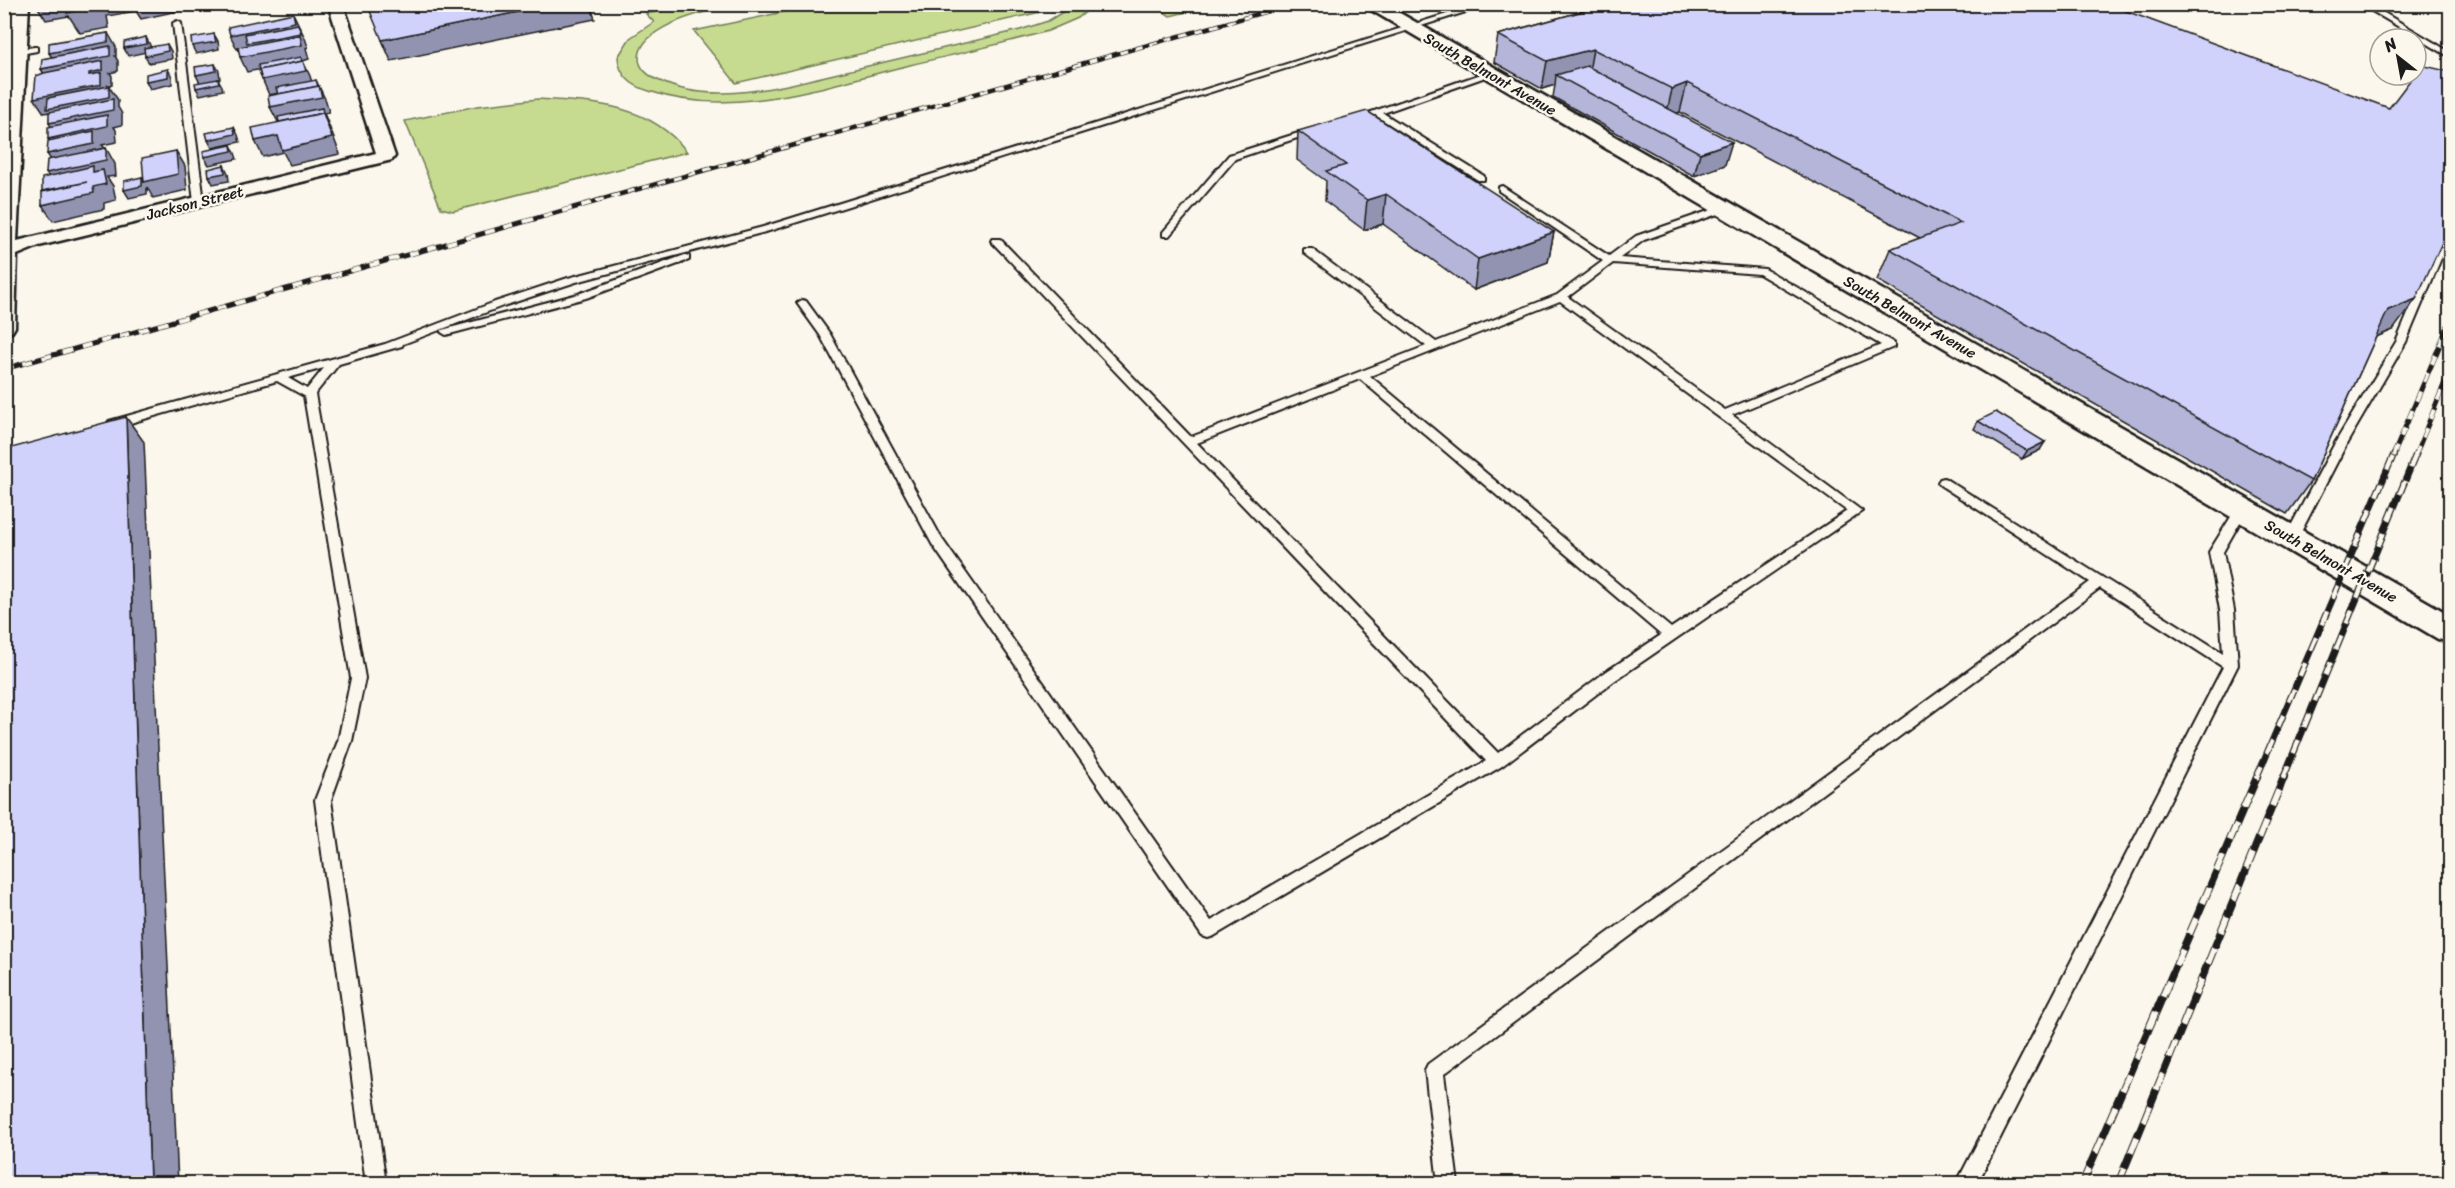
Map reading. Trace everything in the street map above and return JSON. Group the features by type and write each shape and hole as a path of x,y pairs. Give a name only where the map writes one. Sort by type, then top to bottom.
{"main road":[{"name":"South Belmont Avenue","path":"1370,4 2451,630"}],"street":[{"path":"4,327 5,253 21,4"},
{"name":"Jackson Street","path":"5,253 32,242 386,156 335,4"}],"lane":[{"path":"390,345 500,319 582,296 766,229 1488,4"},
{"path":"1587,4 1600,11"},
{"path":"2363,4 2451,56"},
{"path":"177,22 199,202"},
{"path":"1343,122 1490,74"},
{"path":"1377,112 1481,178"},
{"path":"1166,234 1232,157 1321,129"},
{"path":"1502,189 1608,260 1761,271 1890,345 1723,415"},
{"path":"1189,442 1561,297 1640,238 1723,209"},
{"path":"2287,536 2297,527 2341,443 2401,342 2451,226"},
{"path":"105,427 281,379 390,345 499,304 572,280 766,229"},
{"path":"996,241 1497,762"},
{"path":"1308,251 1434,346"},
{"path":"802,303 825,334 937,542 1208,931 1497,762 1609,677 1856,511 1561,297"},
{"path":"335,362 309,394 358,678 345,741 322,800 376,1184"},
{"path":"1362,375 1671,636"},
{"path":"281,379 309,394"},
{"path":"1944,483 2231,665"},
{"path":"1966,1184 2231,665 2228,610 2216,552 2241,510"},
{"path":"1448,1184 1434,1071 2099,582"}],"green space":[{"path":"1030,4 1040,12 736,83 694,31 817,5"},
{"path":"691,5 735,5 694,15 663,28 642,46 639,62 652,77 675,87 691,91 725,93 792,84 1020,30 1048,21 1074,5 1094,5 1078,18 1048,31 813,90 780,96 747,101 714,102 681,99 649,91 632,83 621,70 618,57 630,38 654,22 646,14"},
{"path":"1153,5 1217,5 1170,16"},
{"path":"538,99 600,104 638,115 656,124 672,136 687,152 453,211 441,208 405,121 477,106"}],"building":[{"path":"68,4 96,4 96,7 67,13"},
{"path":"367,4 557,4 382,40"},
{"path":"1608,4 2107,4 2389,108 2405,87 2428,87 2428,67 2451,72 2451,223 2416,299 2388,310 2311,481 1890,249 1961,223 1687,83 1672,89 1593,49 1547,61 1498,35"},
{"path":"293,13 295,22 230,35 228,27"},
{"path":"298,24 301,33 247,43 245,34"},
{"path":"108,33 108,42 49,53 49,43"},
{"path":"214,34 216,42 192,46 191,38"},
{"path":"300,35 302,45 240,57 238,47"},
{"path":"146,37 147,44 124,48 124,42"},
{"path":"167,44 168,51 145,56 144,48"},
{"path":"110,46 110,56 41,69 42,59"},
{"path":"301,57 302,61 259,70 258,65"},
{"path":"103,61 103,70 89,73 89,75 101,73 101,85 34,98 36,76"},
{"path":"303,61 306,71 262,80 259,70"},
{"path":"215,64 216,71 196,75 195,67"},
{"path":"1587,66 1732,142 1700,153 1556,75"},
{"path":"168,69 168,77 146,81 146,74"},
{"path":"218,79 219,83 196,88 195,83"},
{"path":"316,80 318,86 278,94 276,88"},
{"path":"109,86 109,97 47,109 48,98"},
{"path":"319,86 322,97 270,107 268,96"},
{"path":"113,99 113,110 49,123 49,112"},
{"path":"322,108 324,117 323,113 279,122 278,117"},
{"path":"1367,111 1554,232 1478,259 1386,194 1367,200 1326,171 1346,165 1298,131"},
{"path":"323,113 332,138 282,150 278,136 255,141 252,128"},
{"path":"107,115 107,126 48,139 48,127"},
{"path":"234,127 235,134 208,140 206,133"},
{"path":"94,131 94,144 47,154 48,141"},
{"path":"231,145 232,151 204,157 203,151"},
{"path":"106,148 106,160 46,173 47,160"},
{"path":"176,151 178,174 144,182 142,158"},
{"path":"224,165 225,173 209,176 208,169"},
{"path":"93,166 93,172 103,170 106,184 93,187 94,193 42,205 42,192 87,182 42,191 42,178"},
{"path":"142,177 142,186 124,190 124,181"},
{"path":"1996,412 2045,442 2027,451 1978,421"},
{"path":"126,417 150,1184 4,1184 4,450"}],"railway":[{"path":"596,201 1293,4"},
{"path":"4,369 601,200"},
{"path":"2393,456 2450,321"},
{"path":"2415,456 2450,370"},
{"path":"2256,779 2394,454"},
{"path":"2283,779 2416,454"},
{"path":"2082,1184 2257,777"},
{"path":"2118,1184 2284,777"}]}
